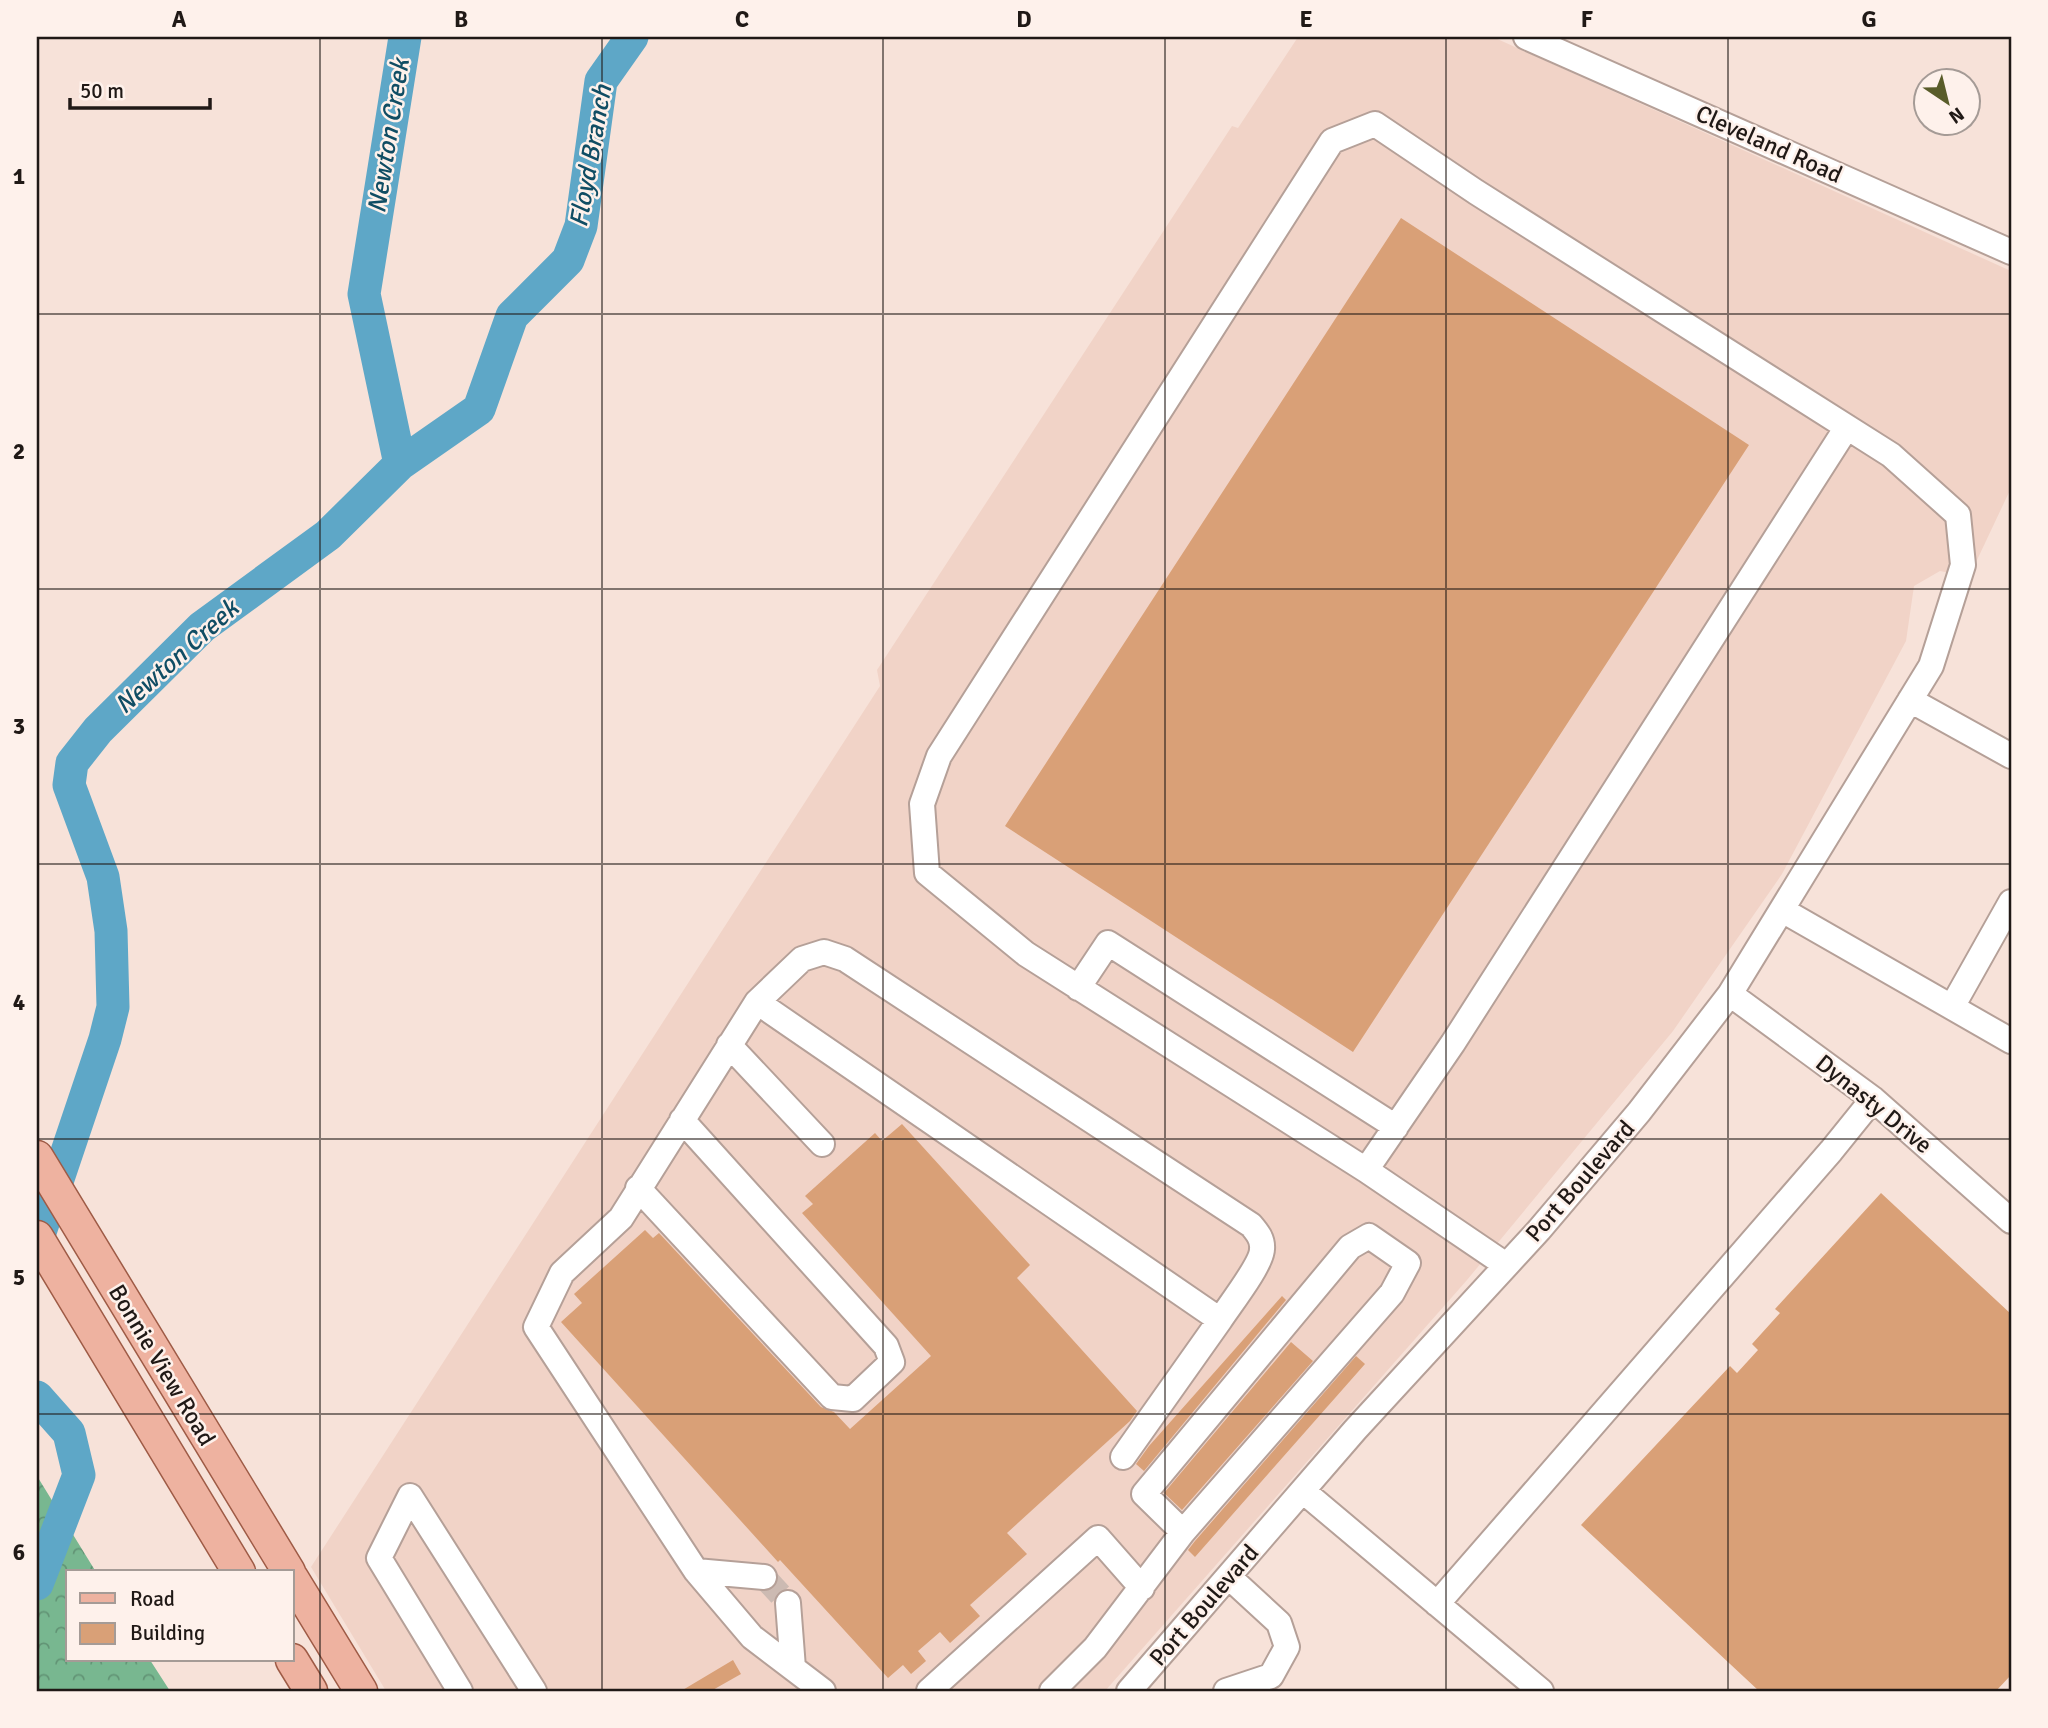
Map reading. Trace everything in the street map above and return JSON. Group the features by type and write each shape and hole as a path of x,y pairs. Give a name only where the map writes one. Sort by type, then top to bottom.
{"main road":[{"name":"Bonnie View Road","path":"37,1157 288,1570"},
{"name":"Bonnie View Road","path":"37,1237 238,1570"},
{"path":"294,1581 361,1691"},
{"path":"293,1662 311,1691"}],"street":[{"name":"Cleveland Road","path":"1526,37 2011,252"},
{"name":"Port Boulevard","path":"1078,988 1026,954 927,873 922,804 939,755 1332,141 1375,124 1476,192 1891,455 1958,515 1963,565 1931,666 1730,994 1630,1122 1539,1230 1303,1491 1129,1691"},
{"path":"1366,1170 1452,1043 1847,427"},
{"path":"1910,700 2011,756"},
{"path":"1952,1007 2011,902"},
{"path":"1782,910 2011,1041"},
{"path":"1396,1127 1108,943 1078,988 1366,1170 1506,1265"},
{"path":"823,1691 752,1637 696,1571 536,1327 562,1273 621,1218 757,1002 802,959 824,951 845,959 1251,1224 1259,1235 1263,1250 1259,1261 1123,1457"},
{"name":"Dynasty Drive","path":"1730,994 1873,1099 2011,1221"},
{"path":"757,1002 1220,1320"},
{"path":"729,1045 821,1144"},
{"path":"1437,1604 1831,1151 1873,1099"},
{"path":"638,1188 832,1397 853,1399 892,1362 886,1346 682,1119"},
{"path":"1052,1691 1095,1648 1183,1532 1392,1293 1408,1263 1369,1236 1350,1247 1144,1494 1183,1532"},
{"path":"1303,1491 1541,1691"},
{"path":"460,1691 379,1558 410,1496 534,1691"},
{"path":"929,1691 1098,1538 1142,1588"},
{"path":"696,1571 764,1577"},
{"path":"1226,1691 1271,1676 1287,1647 1279,1623 1228,1577"},
{"path":"788,1603 793,1668"}],"shaded area":[{"path":"1298,37 1493,37 2011,271 2011,488 1969,577 1940,571 1914,586 1906,641 1782,874 1673,1031 1467,1280 1105,1691 386,1691 311,1567 880,686 877,670 1232,126 1238,128"}],"green space":[{"path":"37,1476 95,1570 66,1570 66,1662 151,1662 170,1691 37,1691"}],"building":[{"path":"1401,218 1749,445 1353,1052 1005,826"},
{"path":"902,1124 1030,1265 1017,1278 1137,1411 1130,1421 1007,1533 1027,1554 970,1605 980,1616 950,1643 940,1632 918,1651 926,1661 911,1674 903,1665 888,1678 780,1560 778,1562 561,1322 582,1303 574,1294 645,1230 653,1238 659,1233 821,1407 834,1412 850,1429 931,1356 802,1213 813,1204 805,1196 875,1133 882,1141"},
{"path":"1881,1193 2011,1314 2011,1675 1996,1691 1759,1691 1581,1525 1730,1366 1737,1373 1758,1350 1752,1344 1780,1313 1775,1309"},
{"path":"1282,1296 1286,1300 1144,1471 1136,1464 1149,1446"},
{"path":"1291,1342 1313,1361 1182,1510 1164,1493"},
{"path":"1356,1356 1365,1364 1195,1557 1188,1550 1195,1541"},
{"path":"733,1660 741,1674 711,1691 681,1691"}],"waterway":[{"name":"Newton Creek","path":"37,1241 105,1039 113,1007 111,931 103,877 69,785 72,763 98,730 202,627 328,535 400,464 364,294 405,37"},
{"name":"Floyd Branch","path":"400,464 479,409 512,316 568,260 581,226 601,81 632,37"},
{"name":"Newton Creek","path":"37,1397 69,1433 79,1475 37,1584"}],"tunnel":[{"path":"764,1577 788,1603"}]}
